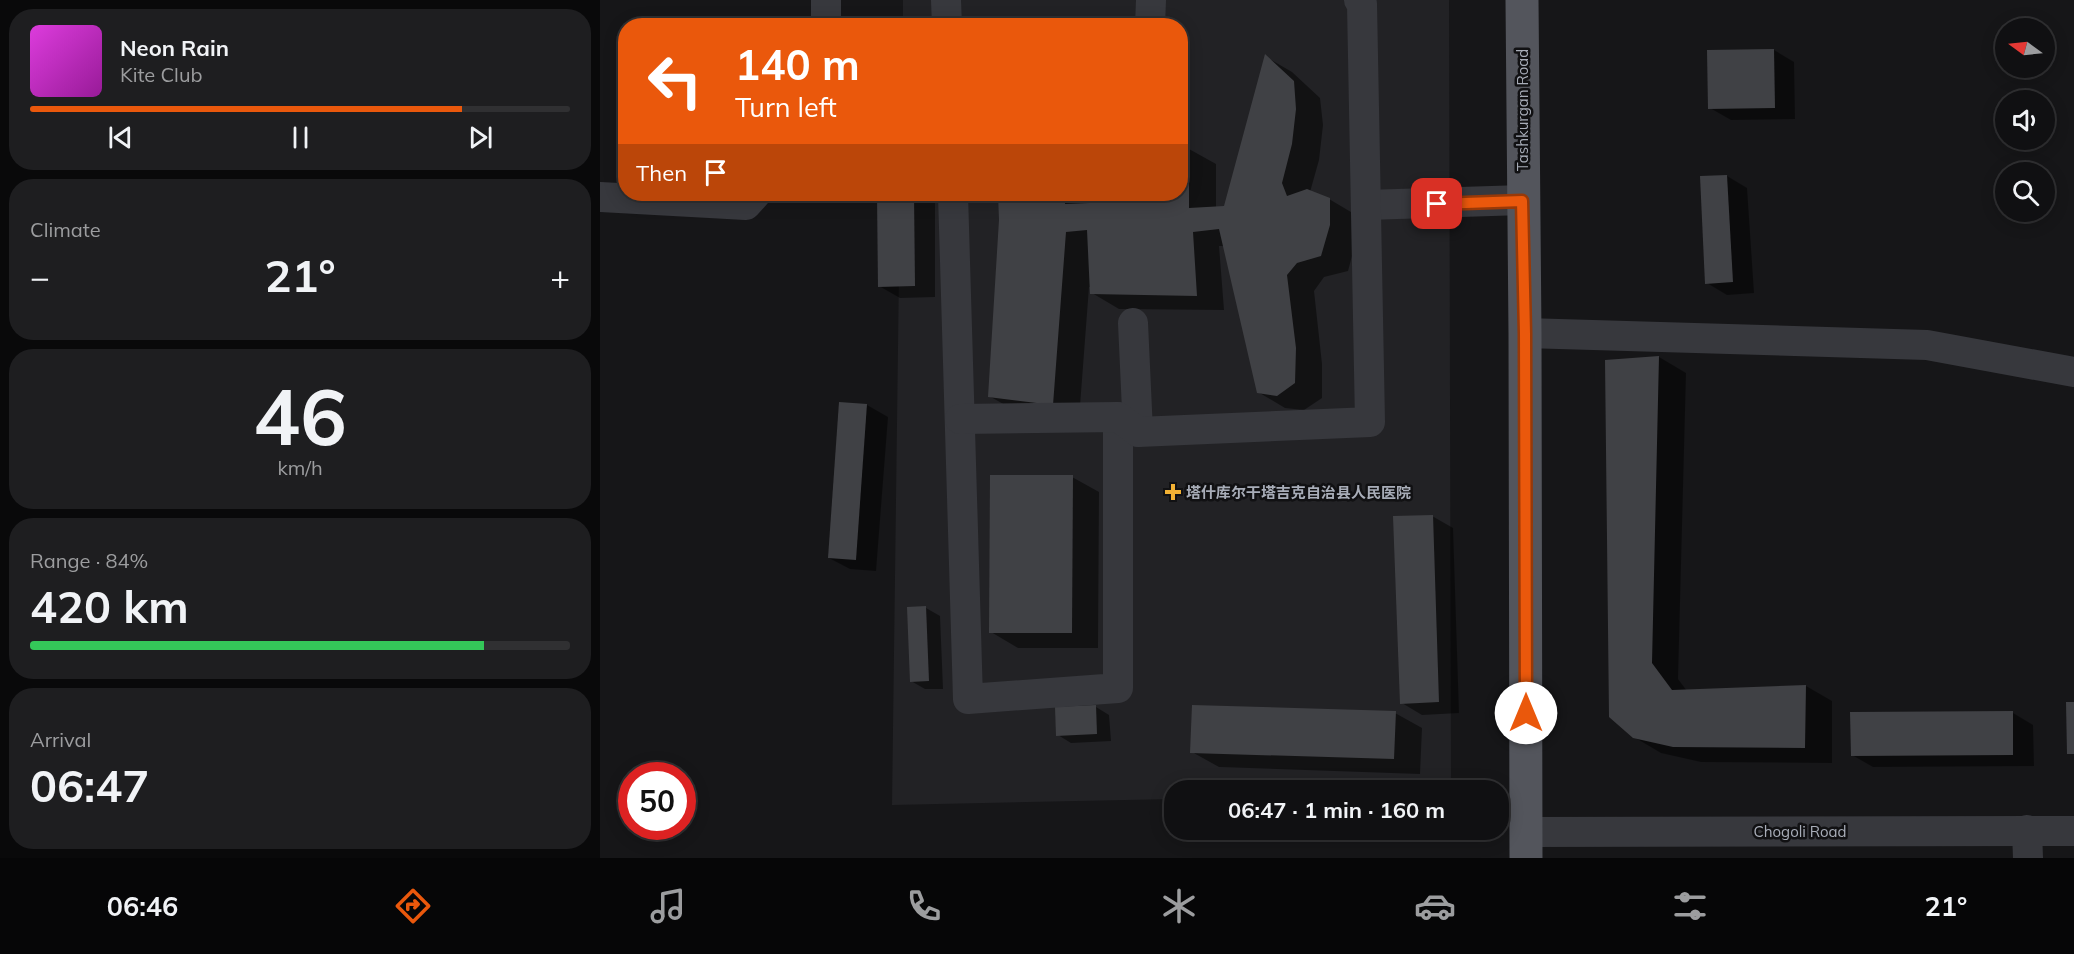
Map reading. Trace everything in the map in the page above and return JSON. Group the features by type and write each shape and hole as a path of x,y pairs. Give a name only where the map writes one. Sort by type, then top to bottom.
{"main road":[{"name":"Tashkurgan Road","path":"1522,0 1526,845"}],"street":[{"path":"826,0 826,18"},
{"path":"946,0 947,18"},
{"path":"1150,18 1151,0"},
{"path":"960,419 1128,424 1370,422 1362,4 1359,0"},
{"path":"600,197 618,198"},
{"path":"673,201 746,205 750,201"},
{"path":"953,201 968,699 1118,688 1133,323"},
{"path":"1366,205 1522,201"},
{"path":"1525,333 1927,345 2074,372"},
{"name":"Chogoli Road","path":"1526,845 2028,844 2074,831"}],"shaded area":[{"name":"塔什库尔干塔吉克自治县人民医院","path":"903,0 1449,0 1451,780 1164,780 1164,799 892,805 900,201 1188,201 1188,18 903,18"}],"building":[{"path":"1774,49 1775,108 1708,109 1707,50"},
{"path":"1265,54 1294,81 1296,109 1292,144 1282,183 1287,196 1307,189 1330,198 1330,225 1321,256 1297,263 1287,275 1296,348 1295,383 1277,396 1257,393 1219,229 1193,232 1197,296 1090,294 1087,230 1066,232 1053,405 988,397 998,201 1065,201 1065,204 1089,203 1089,201 1188,201 1189,147 1189,208 1224,206"},
{"path":"1727,175 1733,282 1705,284 1700,176"},
{"path":"877,201 914,201 915,286 878,287"},
{"path":"1659,356 1652,663 1672,690 1806,685 1805,748 1673,747 1633,738 1609,717 1605,360"},
{"path":"839,402 867,404 856,560 828,558"},
{"path":"990,475 1073,475 1072,633 989,633"},
{"path":"1433,515 1439,702 1400,704 1393,516"},
{"path":"926,606 929,681 910,682 907,607"},
{"path":"2066,702 2074,702 2074,754 2067,754"},
{"path":"1096,705 1097,734 1056,736 1055,707"},
{"path":"1192,705 1396,711 1394,759 1190,753"},
{"path":"2013,711 2013,755 1851,756 1850,712"}],"place":[{"name":"塔什库尔干塔吉克自治县人民医院","path":"1173,492"}],"route":[{"path":"1437,204 1522,201 1525,333 1526,713"}]}
